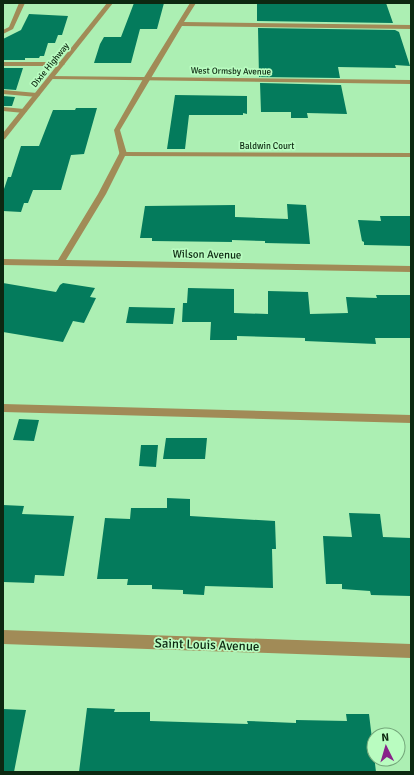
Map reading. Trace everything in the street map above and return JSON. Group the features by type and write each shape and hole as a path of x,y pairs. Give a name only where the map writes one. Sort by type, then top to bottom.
{"street":[{"path":"3,32 11,28 22,3"},
{"name":"Dixie Highway","path":"3,138 110,3"},
{"path":"60,263 102,194 123,154 117,130 146,78 193,3"},
{"path":"180,24 411,27"},
{"path":"3,64 62,64"},
{"name":"West Ormsby Avenue","path":"51,77 411,82"},
{"path":"3,92 36,95"},
{"path":"3,109 24,111"},
{"name":"Baldwin Court","path":"123,154 411,156"},
{"name":"Wilson Avenue","path":"3,262 411,269"},
{"path":"3,408 411,419"},
{"name":"Saint Louis Avenue","path":"3,638 411,651"}],"building":[{"path":"134,3 164,3 157,29 140,29 131,63 94,63 100,44 104,37 121,37"},
{"path":"257,3 386,3 393,23 257,21"},
{"path":"29,14 68,16 62,35 58,35 55,43 48,43 44,56 40,56 39,58 25,58 25,60 3,60 3,39 21,30"},
{"path":"258,28 395,30 399,32 410,66 395,65 396,68 338,67 340,78 259,77"},
{"path":"3,68 23,68 16,90 3,89"},
{"path":"260,83 341,85 347,114 307,113 308,118 291,118 291,112 261,112"},
{"path":"175,95 247,96 247,114 189,115 185,149 167,149"},
{"path":"3,96 15,97 12,106 3,106"},
{"path":"76,108 97,108 84,154 71,155 61,190 33,190 28,203 24,203 21,212 3,211 3,192 8,177 11,177 21,146 39,146 53,110 75,110"},
{"path":"287,204 306,205 310,244 265,243 265,241 232,240 232,242 152,241 152,238 140,238 145,206 235,205 235,217 288,219"},
{"path":"380,216 411,216 411,246 364,245 358,220 381,221"},
{"path":"3,283 56,292 63,283 95,288 90,297 96,298 84,323 73,321 63,342 3,332"},
{"path":"188,288 234,289 234,313 268,314 268,291 308,292 310,314 348,313 346,297 377,298 376,295 411,295 411,338 375,338 376,344 305,341 305,338 237,336 237,340 210,340 211,322 182,322 183,303 187,303"},
{"path":"129,307 175,308 173,324 126,323"},
{"path":"19,419 39,420 34,441 13,440"},
{"path":"166,438 207,438 205,459 163,459"},
{"path":"141,445 158,445 156,467 139,466"},
{"path":"167,498 190,499 190,516 275,521 276,549 272,549 273,588 205,586 204,595 183,594 183,590 152,589 152,585 127,585 128,579 97,579 105,518 130,519 131,508 167,508"},
{"path":"3,505 24,506 22,514 74,516 64,576 35,575 34,583 3,582"},
{"path":"349,513 380,514 383,537 411,538 411,596 371,595 370,591 342,589 342,584 326,584 323,536 352,537"},
{"path":"87,708 115,709 114,712 150,712 150,721 248,724 247,721 296,723 296,720 347,721 346,714 369,714 371,727 366,727 366,767 375,767 376,772 79,772"},
{"path":"3,709 26,710 14,772 3,772"}]}
